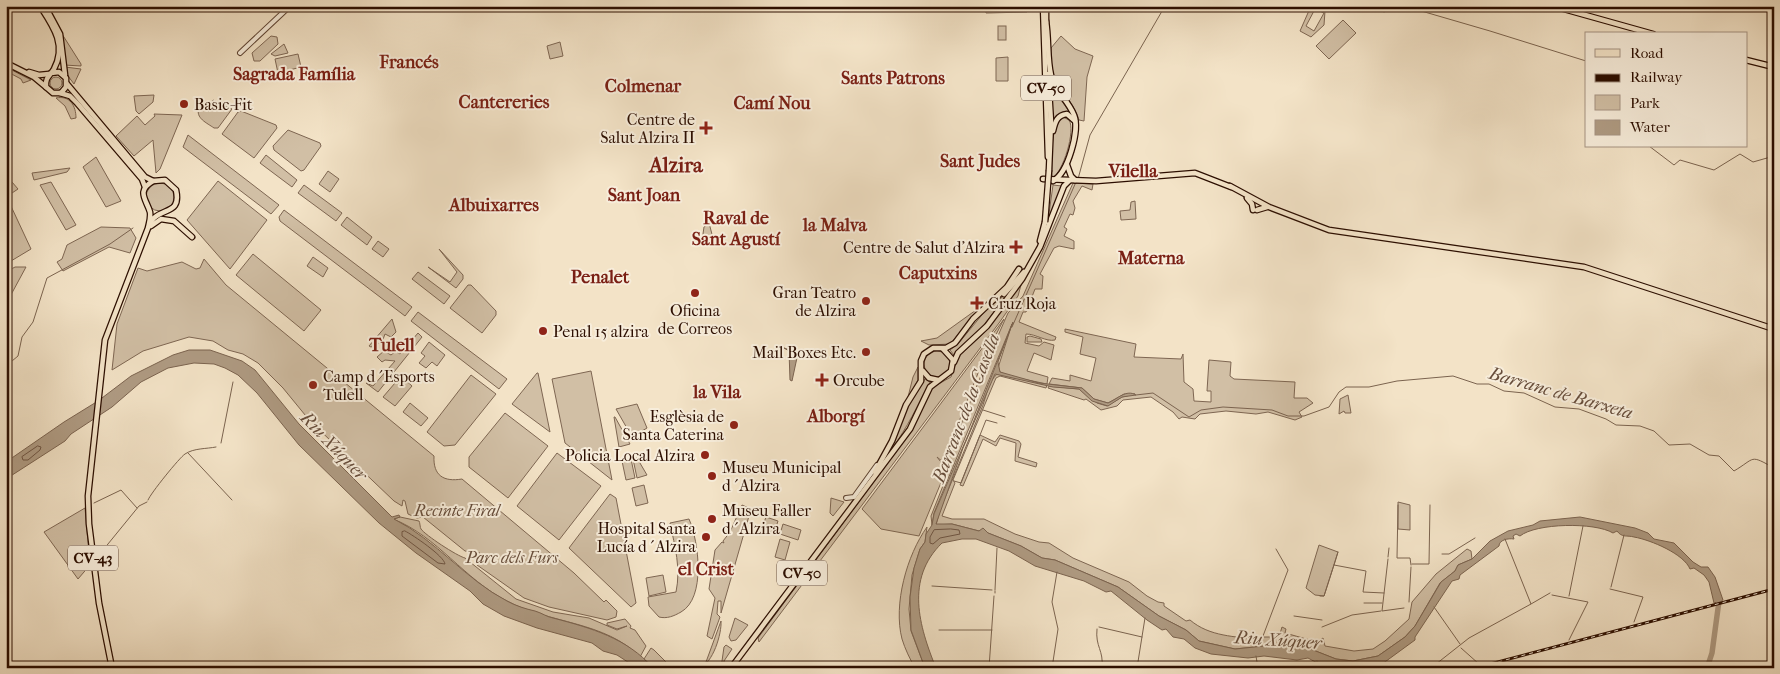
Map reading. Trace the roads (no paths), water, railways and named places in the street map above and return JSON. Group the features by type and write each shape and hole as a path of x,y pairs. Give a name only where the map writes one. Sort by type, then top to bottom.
{"main road":[{"path":"40,6 53,26 59,42 58,60 46,79 46,87"},
{"name":"CV-50","path":"732,666 910,429 930,387 938,380 949,375 953,363 960,352 982,331 1004,305 1021,281 1033,259 1046,222 1051,145 1044,6"},
{"name":"CV-50","path":"1044,6 1049,170"},
{"path":"1553,6 1646,32"},
{"path":"6,62 34,77 53,93 70,96 142,179 145,189 153,181 145,177 67,83 60,34 46,7"},
{"path":"1046,21 1052,78 1074,114 1076,122 1063,174 1053,181"},
{"path":"1748,60 1774,67"},
{"path":"6,62 34,74 59,72 65,77"},
{"path":"59,93 65,89 67,83"},
{"path":"1051,145 1058,118 1067,114 1076,122"},
{"path":"1068,159 1068,169 1073,180"},
{"path":"1061,181 1053,181 1043,182 1084,181 1190,173 1230,186 1329,230 1584,267 1774,329"},
{"name":"CV-43","path":"112,668 101,612 89,524 88,496 92,447 102,363 110,322 148,228 154,218 173,207 177,195 170,182 160,179 153,181"},
{"path":"1212,179 1251,201 1255,210"},
{"path":"1033,259 1050,225 1064,186 1073,180"},
{"path":"1230,186 1269,207 1296,216"},
{"name":"CV-43","path":"145,189 143,198 150,215 148,228"},
{"path":"1244,196 1276,207"},
{"path":"1255,210 1258,201"},
{"path":"1255,210 1269,207"},
{"path":"148,208 161,214"},
{"path":"137,254 152,225 161,219 174,221 192,237"},
{"name":"CV-50","path":"871,480 892,441 906,405 921,381 923,371 921,361 924,354 933,348 943,349 955,344 984,309 1014,285 1037,249"},
{"path":"984,309 1007,287 1019,269"},
{"path":"943,349 949,353 953,363"},
{"path":"923,371 929,378 938,380"}],"street":[{"path":"240,53 290,6"},
{"path":"846,498 854,497 879,462 906,405"}],"water":[{"path":"1013,322 998,362 1000,372 1039,383 1082,388 1094,399 1108,403 1125,394 1132,393 1136,395 1122,397 1108,406 1092,401 1079,389 1053,387 995,374 963,448 936,524 952,524 979,531 983,528 988,533 1021,546 1042,558 1055,560 1118,587 1159,616 1186,630 1199,641 1235,649 1274,645 1308,648 1336,659 1353,661 1378,656 1405,637 1415,626 1441,582 1455,571 1458,565 1472,559 1490,541 1508,531 1533,525 1540,521 1580,517 1635,528 1648,533 1654,539 1674,543 1693,562 1701,567 1708,567 1715,577 1723,600 1714,603 1709,582 1704,575 1694,568 1690,569 1687,563 1666,548 1649,541 1623,535 1617,531 1613,533 1593,527 1552,526 1539,528 1520,536 1516,534 1513,536 1514,539 1502,541 1499,546 1460,575 1459,579 1452,581 1415,637 1415,640 1378,667 1333,668 1329,664 1321,665 1308,658 1297,660 1264,656 1248,658 1211,654 1195,648 1184,639 1173,637 1166,629 1162,630 1147,620 1111,591 1106,592 1084,581 1035,566 1009,551 976,539 962,539 942,543 930,557 923,572 919,587 921,619 936,668 925,668 911,630 910,597 914,568 920,549 925,542 926,534 932,525 934,514 969,433"},
{"path":"784,348 798,353 792,381 790,380 789,351"},
{"path":"189,350 210,350 242,361 255,370 299,424 392,517 399,515 400,517 394,519 424,538 492,592 517,606 608,636 632,649 653,668 637,668 617,655 603,651 592,643 537,628 504,616 483,604 470,591 416,553 379,523 299,445 257,393 238,375 214,364 194,363 168,368 141,382 112,407 71,434 65,441 6,479 6,462 98,401 131,376 173,355"}],"waterway":[{"name":"Barranc de la Casella","path":"1078,179 1090,135 1165,6"},
{"path":"1355,6 1372,9"},
{"path":"1397,6 1411,8 1585,61"},
{"path":"1384,12 1396,7"},
{"path":"1652,148 1674,165 1680,160 1714,170 1740,154 1753,162 1774,156"},
{"name":"Barranc de la Casella","path":"1012,327 1076,182"},
{"path":"6,366 18,356 22,337 33,322 47,278 110,244 133,228"},
{"name":"Barranc de Barxeta","path":"1136,395 1153,393 1189,417 1201,410 1223,407 1272,410 1288,416 1304,416 1329,407 1339,392 1346,387 1369,387 1397,381 1453,376 1477,384 1489,384 1504,391 1524,393 1555,407 1579,409 1606,419 1616,425 1640,426 1654,431 1669,445 1690,444 1709,455 1719,456 1734,471 1753,459 1774,468"},
{"path":"221,443 233,382"},
{"path":"983,410 1005,417"},
{"path":"954,481 961,483 986,420 997,423"},
{"path":"148,500 165,476 185,454 216,447"},
{"path":"188,453 232,500"},
{"path":"94,503 121,490 137,508"},
{"path":"99,555 139,506 147,502"},
{"path":"1398,505 1397,558 1410,558 1411,565"},
{"path":"1412,564 1429,564 1430,505"},
{"path":"1569,596 1583,526"},
{"path":"1611,587 1624,535"},
{"path":"1442,554 1449,554 1475,538"},
{"path":"1431,668 1469,638 1531,604 1505,539"},
{"path":"995,590 997,548"},
{"path":"1388,557 1389,548"},
{"path":"1263,636 1288,570 1276,549"},
{"path":"1338,552 1334,565 1366,571 1363,592 1384,593"},
{"path":"1388,559 1382,611 1404,608"},
{"path":"1320,596 1324,596 1334,565"},
{"path":"1409,602 1411,567"},
{"path":"1052,668 1058,629 1052,602 1057,572"},
{"path":"932,586 992,590"},
{"path":"1610,589 1643,597 1634,622"},
{"path":"1531,604 1550,593"},
{"path":"1552,595 1588,602 1569,640"},
{"path":"989,668 994,596"},
{"name":"Riu Xúquer","path":"1707,668 1712,653 1719,601 1717,596"},
{"path":"1364,603 1382,603"},
{"path":"1434,607 1460,644"},
{"path":"1322,627 1352,615 1381,611"},
{"path":"1294,616 1322,620"},
{"path":"1137,668 1145,618"},
{"path":"1099,627 1142,637"},
{"path":"1097,629 1102,668"},
{"path":"939,630 992,630"},
{"path":"1461,648 1479,664"},
{"path":"1256,656 1258,668"},
{"path":"1317,661 1318,668"}],"railway":[{"path":"1475,668 1774,589"}],"place":[{"name":"Basic-Fit","path":"184,104"},
{"name":"Centre de Salut Alzira II","path":"706,128"},
{"name":"Centre de Salut d'Alzira","path":"1016,247"},
{"name":"Oficina de Correos","path":"695,293"},
{"name":"Gran Teatro de Alzira","path":"866,301"},
{"name":"Cruz Roja","path":"977,303"},
{"name":"Penal 15 alzira","path":"543,331"},
{"name":"Mail Boxes Etc.","path":"866,352"},
{"name":"Orcube","path":"822,380"},
{"name":"Camp d´Esports Tulell","path":"313,385"},
{"name":"Esglèsia de Santa Caterina","path":"734,425"},
{"name":"Policia Local Alzira","path":"705,455"},
{"name":"Museu Municipal d´Alzira","path":"712,476"},
{"name":"Museu Faller d´Alzira","path":"712,519"},
{"name":"Hospital Santa Lucía d´Alzira","path":"706,537"}],"district":[{"name":"Francés","path":"409,62"},
{"name":"Sagrada Família","path":"294,74"},
{"name":"Sants Patrons","path":"893,78"},
{"name":"Colmenar","path":"643,86"},
{"name":"Cantereries","path":"504,102"},
{"name":"Camí Nou","path":"772,103"},
{"name":"Sant Judes","path":"980,161"},
{"name":"Alzira","path":"676,165"},
{"name":"Vilella","path":"1133,171"},
{"name":"Sant Joan","path":"644,195"},
{"name":"Albuixarres","path":"494,205"},
{"name":"la Malva","path":"835,225"},
{"name":"Raval de Sant Agustí","path":"736,228"},
{"name":"Materna","path":"1151,258"},
{"name":"Caputxins","path":"938,273"},
{"name":"Penalet","path":"600,277"},
{"name":"Tulell","path":"392,345"},
{"name":"la Vila","path":"717,392"},
{"name":"Alborgí","path":"836,416"},
{"name":"el Crist","path":"706,569"}],"park label":[{"name":"Recinte Firal","path":"457,510"},
{"name":"Parc dels Furs","path":"512,557"}]}
